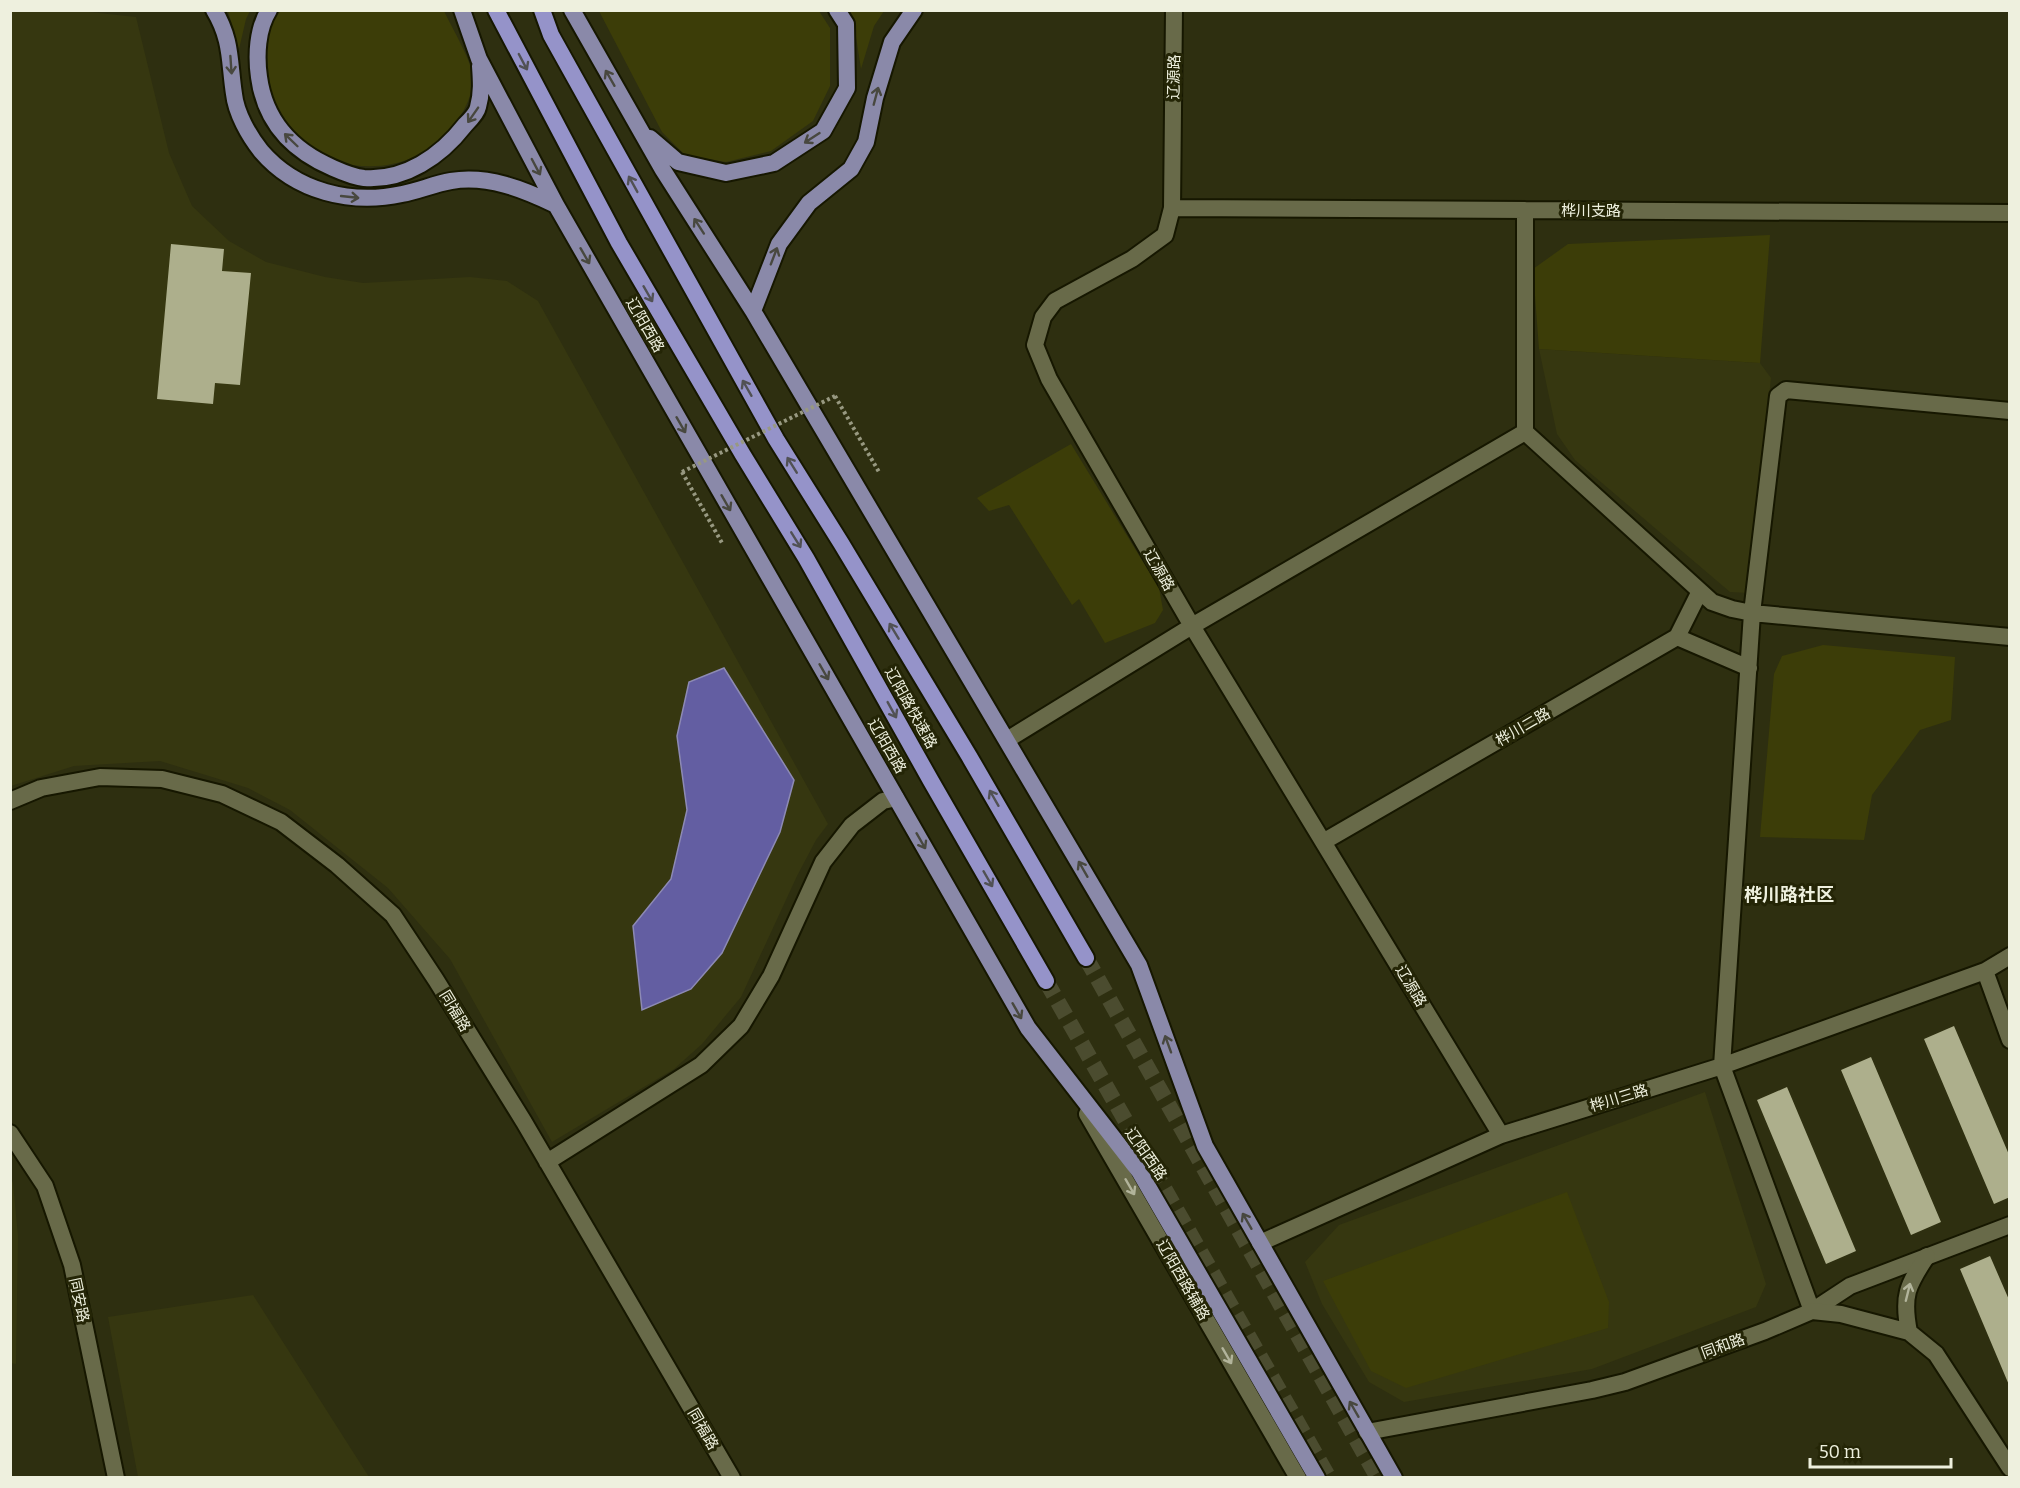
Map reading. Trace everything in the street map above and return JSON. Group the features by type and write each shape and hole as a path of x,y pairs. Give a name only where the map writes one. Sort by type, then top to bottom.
{"highway":[{"name":"辽阳西路","path":"496,10 619,243 742,455"},
{"name":"辽阳路快速路","path":"542,10 551,35 776,439 963,746 1086,958"},
{"name":"辽阳路快速路","path":"742,455 806,558 1046,981"}],"main road":[{"path":"214,10 224,27 231,54 234,96 249,133 261,151 277,166 306,186 331,195 379,198 451,181 494,182 528,192 556,205"},
{"path":"269,10 259,38 257,62 265,105 276,124 290,141 313,160 362,178 380,177 413,169 452,142 478,109 482,86 479,59"},
{"name":"辽阳西路","path":"462,10 479,59 556,205 1028,1028 1139,1171 1317,1478"},
{"path":"572,10 663,170 753,310 1139,965 1205,1146 1394,1478"},
{"path":"639,129 678,162 726,173 774,164 823,131 847,88 846,24 837,10"},
{"path":"753,310 779,244 809,203 851,169 866,142 875,98 892,42 914,10"}],"street":[{"name":"辽源路","path":"1174,10 1172,208 1165,235 1131,259 1055,301 1043,317 1035,345 1048,379 1192,626 1501,1135"},
{"name":"桦川支路","path":"1172,208 2010,213"},
{"path":"1525,210 1525,432 1712,602 1752,613 2010,637"},
{"path":"2010,411 1786,390 1778,396 1752,613 1722,1066 1812,1311 1850,1286 2010,1225"},
{"path":"1007,740 1192,626 1525,432"},
{"path":"1700,591 1677,637 1749,668"},
{"name":"桦川二路","path":"1323,842 1677,637"},
{"name":"同福路","path":"10,801 41,788 100,777 162,778 222,794 281,822 337,865 393,915 436,980 547,1162 732,1478"},
{"path":"547,1162 701,1065 741,1026 771,976 823,862 852,825 883,801 896,798"},
{"name":"桦川三路","path":"1260,1243 1501,1135 1722,1066 1985,971 2010,956"},
{"path":"1985,971 2010,1040"},
{"name":"辽阳西路辅路","path":"1069,1082 1298,1478"},
{"name":"同安路","path":"10,1133 45,1186 72,1265 116,1478"},
{"path":"1910,1332 1905,1311 1906,1296 1911,1280 1927,1256"},
{"name":"同和路","path":"1368,1432 1625,1382 1812,1311 1841,1314 1910,1332 1936,1354 2010,1468"}],"path":[{"path":"722,543 682,472 835,396 879,472"}],"shaded area":[{"path":"71,10 136,17 169,153 192,206 229,241 266,262 325,277 363,283 470,277 507,281 538,301 828,824 816,840 797,876 741,997 702,1044 674,1069 552,1142 450,959 388,888 290,810 248,788 160,761 74,766 11,786 11,11"},
{"path":"228,11 250,11 239,49"},
{"path":"277,11 444,11 471,67 472,88 468,102 453,127 432,147 408,160 381,166 354,165 328,158 304,145 285,125 271,99 266,76 266,54"},
{"path":"599,11 819,11 830,28 830,86 813,121 771,151 726,162 685,155 662,132"},
{"path":"850,11 884,11 874,26 861,69 853,18"},
{"path":"1770,235 1760,363 1539,349 1533,269 1568,244"},
{"path":"1539,349 1760,363 1771,378 1749,593 1730,592 1575,460 1557,434"},
{"path":"1071,444 1159,588 1163,610 1155,623 1105,643 1079,599 1072,605 1009,505 989,511 977,498"},
{"path":"1823,645 1955,657 1951,720 1920,730 1872,795 1864,840 1760,837 1774,674 1782,656"},
{"path":"724,668 794,780 780,832 722,953 691,989 642,1010 633,926 671,879 687,810 677,736 689,682"},
{"path":"1705,1092 1766,1284 1756,1307 1592,1369 1404,1402 1369,1382 1322,1304 1305,1262 1339,1225"},
{"path":"10,1176 13,1183 18,1236 16,1364 10,1363"},
{"path":"1567,1192 1609,1302 1608,1328 1406,1388 1371,1371 1323,1281"},
{"path":"253,1295 369,1477 138,1477 108,1317"}],"building":[{"path":"171,244 224,249 222,271 251,273 240,385 215,383 213,404 157,399"},
{"path":"1954,1026 2010,1157 2010,1197 1994,1204 1924,1039"},
{"path":"1871,1057 1941,1222 1911,1235 1841,1070"},
{"path":"1787,1087 1856,1251 1826,1264 1757,1100"},
{"path":"1990,1256 2010,1302 2009,1385 1960,1269"}],"tunnel":[{"path":"1086,958 1378,1478"},
{"path":"1046,981 1329,1478"}],"district":[{"name":"桦川路社区","path":"1789,895"}]}
